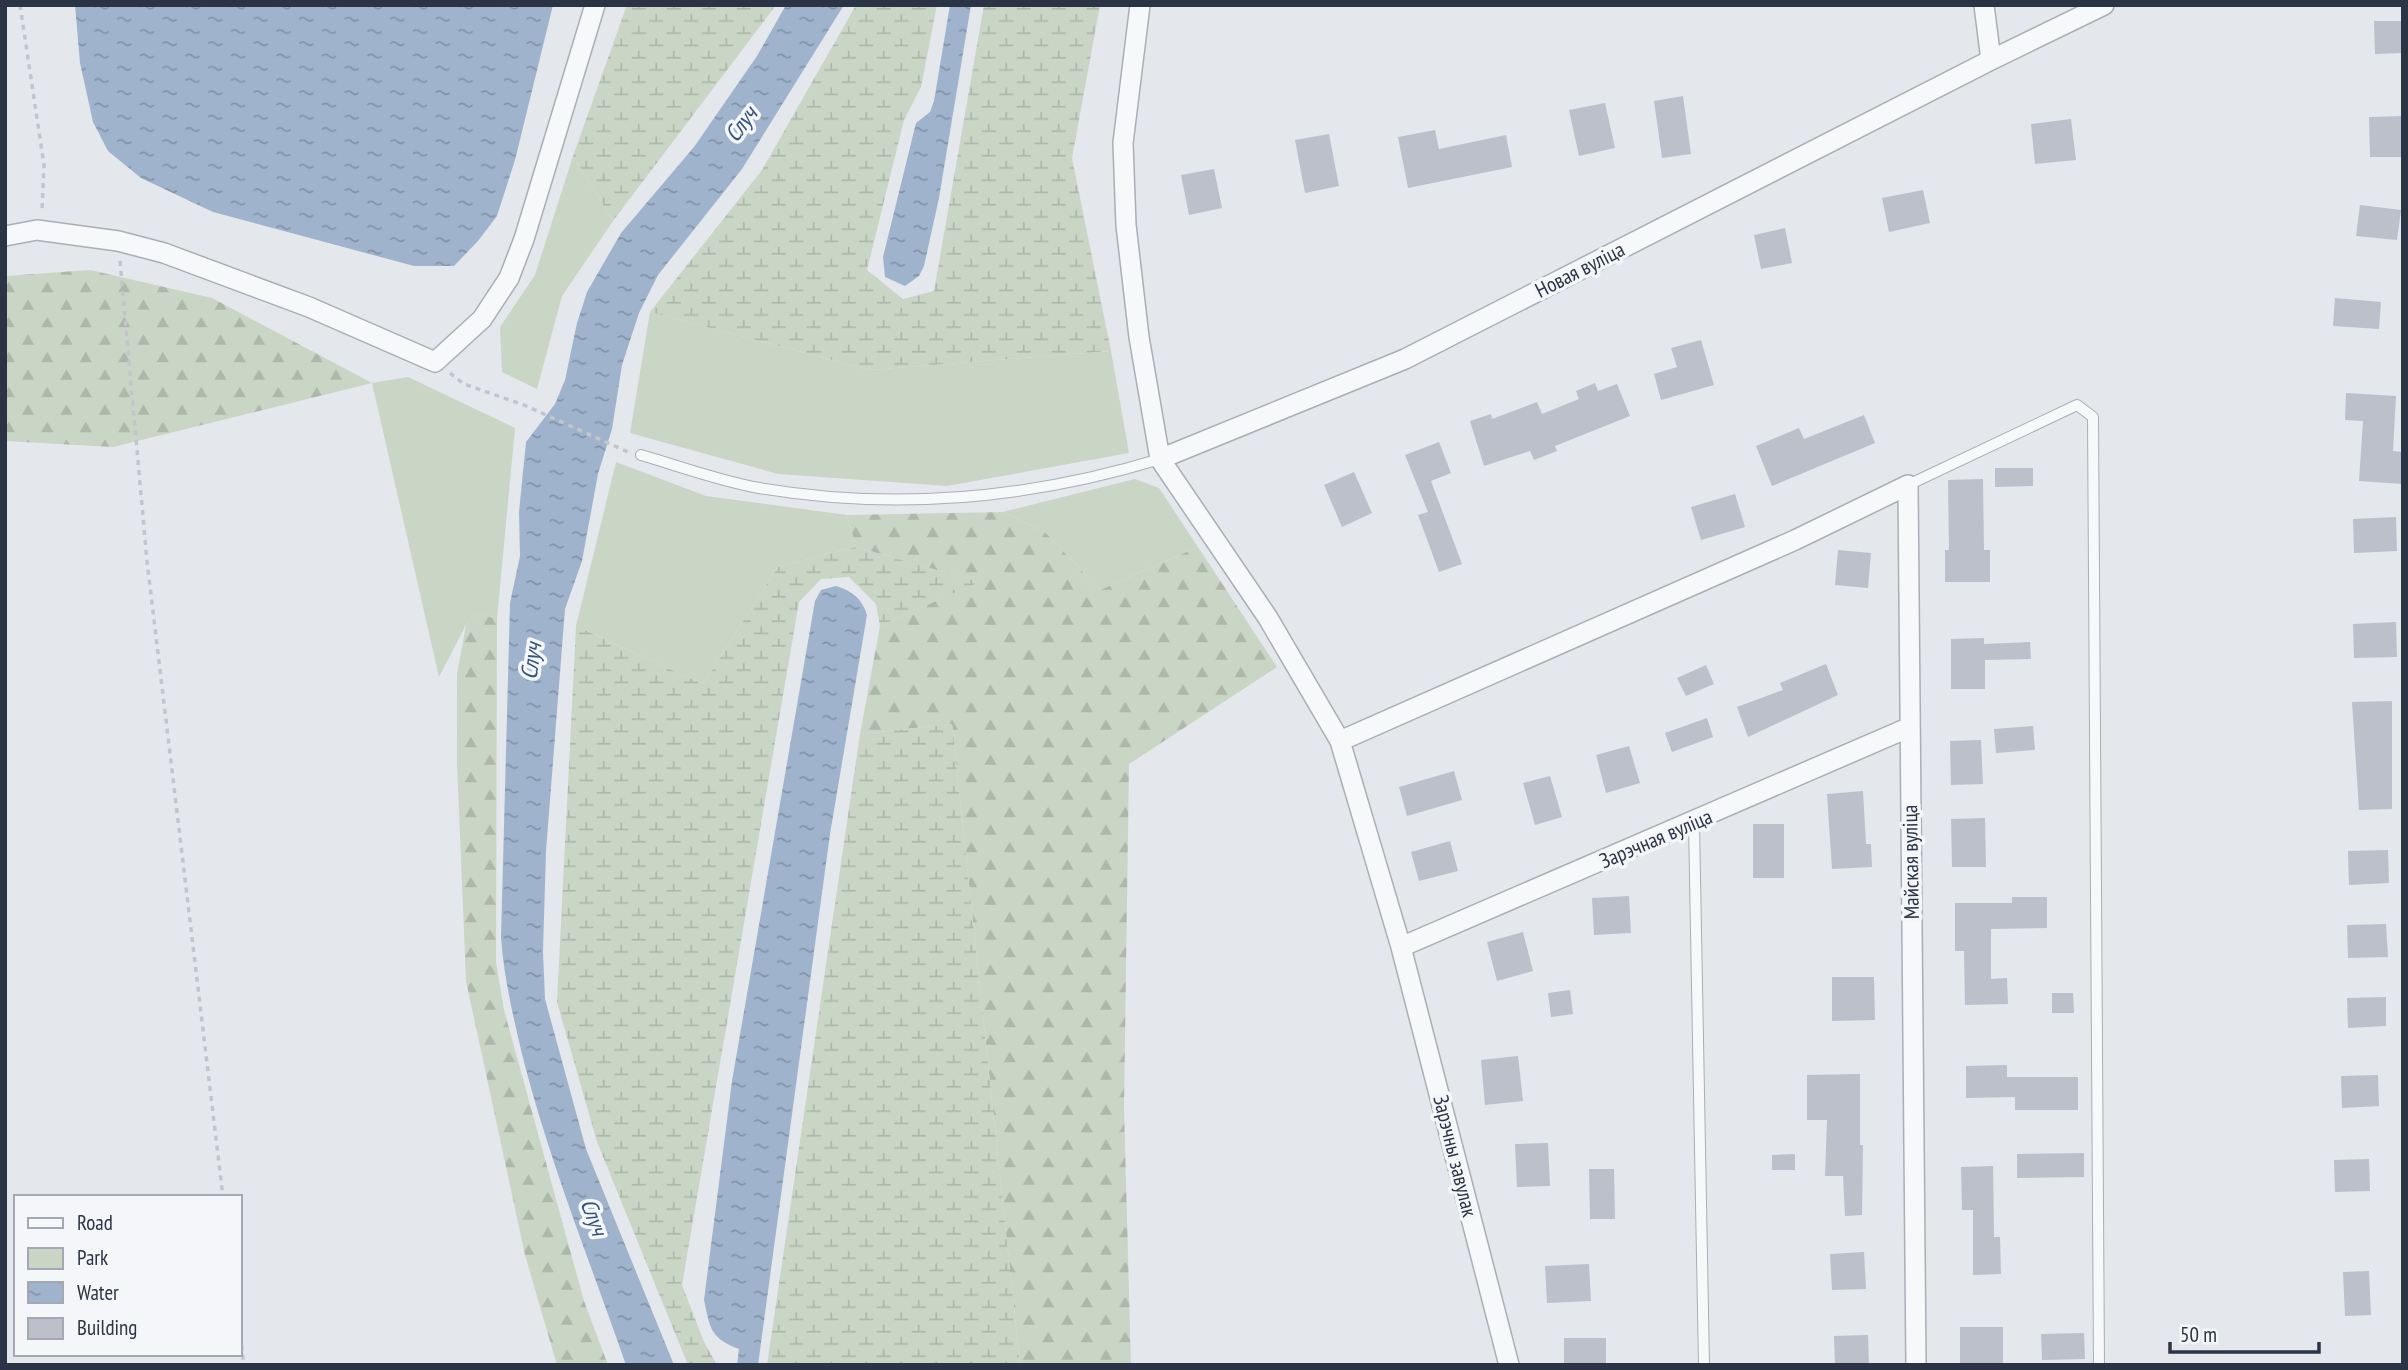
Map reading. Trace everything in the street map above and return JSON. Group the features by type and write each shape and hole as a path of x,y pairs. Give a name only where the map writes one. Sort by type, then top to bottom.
{"street":[{"path":"5,236 37,230 118,241 164,253 309,307 435,362 482,319 509,278 524,239 595,5"},
{"path":"1140,5 1123,143 1126,225 1139,337 1160,459"},
{"path":"1984,5 1991,60"},
{"name":"Новая вуліца","path":"1160,459 1405,359 2104,5"},
{"name":"Зарэчны завулак","path":"1160,459 1268,618 1340,741 1401,947 1509,1365"},
{"path":"1340,741 1795,540 1908,485"},
{"name":"Майская вуліца","path":"1908,485 1916,1365"},
{"name":"Зарэчная вуліца","path":"1401,947 1694,823 1910,727"}],"lane":[{"path":"1908,485 2077,405 2093,416 2099,1365"},
{"path":"641,455 756,488 839,499 907,502 1021,492 1112,473 1160,459"},
{"path":"1694,823 1704,1365"}],"path":[{"path":"20,5 44,165 44,205 37,230"},
{"path":"118,241 147,561 223,1195"},
{"path":"435,362 464,384 524,405 619,449"}],"green space":[{"path":"627,5 776,5 613,221 573,156"},
{"path":"856,5 937,5 921,87 904,120 867,270 903,299 934,291 984,5 1100,5 1072,158 1111,351 870,370 650,312 762,170"},
{"path":"573,156 613,221 562,296 537,389 502,372 500,327 535,275"},
{"path":"90,270 212,298 372,383 113,447 5,441 5,276"},
{"path":"650,312 870,370 1111,351 1129,453 947,486 778,474 630,433"},
{"path":"408,377 515,428 497,619 476,613 466,625 439,677 372,383"},
{"path":"616,462 706,496 847,515 856,547 778,567 703,684 576,626"},
{"path":"1135,479 1159,488 1198,547 1100,590 1045,532 1003,512"},
{"path":"1003,512 1045,532 1100,590 1198,547 1277,667 1129,764 1124,1108 1131,1365 1020,1365 952,724 860,734 880,626 978,582 856,547 847,515"},
{"path":"856,547 979,582 880,626 876,604 849,577 821,579 799,602 682,1285 704,1342 717,1365 688,1365 597,1142 557,1002 576,626 703,684 778,567"},
{"path":"476,613 497,619 496,962 504,1010 584,1301 608,1365 557,1365 525,1255 466,981 457,763 457,674 466,625"},
{"path":"952,724 1020,1365 767,1365 860,734"}],"water":[{"path":"75,5 553,5 515,160 497,216 454,266 414,266 213,212 141,178 108,151 93,122 80,63"},
{"name":"Случ","path":"786,5 844,5 742,169 658,275 639,313 622,365 612,429 598,474 582,561 565,609 546,851 543,952 545,999 586,1149 674,1365 626,1365 535,1101 513,1015 502,953 510,603 520,556 519,512 526,442 555,404 565,380 577,323 587,292 621,233 694,147 757,56"},
{"path":"950,5 971,5 939,198 924,266 919,276 905,286 885,277 883,257 916,123 930,112 934,101"},
{"path":"836,586 856,596 867,615 830,834 758,1365 737,1365 739,1349 722,1341 713,1331 704,1300 732,1081 815,601 821,590"}],"building":[{"path":"2374,21 2403,21 2403,53 2375,54"},
{"path":"1683,96 1691,154 1662,158 1654,101"},
{"path":"1605,103 1615,148 1579,156 1569,110"},
{"path":"2403,116 2403,157 2370,157 2369,117"},
{"path":"2071,119 2076,160 2035,164 2031,124"},
{"path":"1435,130 1439,149 1506,135 1512,167 1408,188 1398,137"},
{"path":"1329,134 1339,186 1305,193 1295,140"},
{"path":"1214,169 1222,208 1189,215 1181,175"},
{"path":"1923,190 1930,223 1889,232 1882,198"},
{"path":"2360,205 2401,210 2397,240 2356,236"},
{"path":"1785,228 1792,263 1761,269 1754,235"},
{"path":"2335,298 2381,302 2379,329 2333,326"},
{"path":"1701,340 1714,385 1661,400 1654,374 1677,367 1671,348"},
{"path":"1595,383 1598,391 1617,384 1630,416 1555,446 1557,451 1534,460 1530,451 1484,466 1470,421 1491,414 1492,419 1537,402 1542,414 1579,399 1576,391"},
{"path":"2346,393 2396,396 2393,451 2403,452 2402,484 2359,481 2363,421 2345,420"},
{"path":"1864,415 1875,443 1772,486 1756,446 1799,428 1804,439"},
{"path":"1439,442 1451,473 1431,481 1462,564 1439,572 1418,515 1428,512 1405,455"},
{"path":"1995,468 2033,468 2033,486 1995,487"},
{"path":"1354,472 1372,513 1342,527 1324,485"},
{"path":"1983,479 1984,550 1990,550 1990,582 1945,582 1945,550 1949,550 1948,480"},
{"path":"1735,494 1745,527 1701,540 1691,507"},
{"path":"2396,517 2397,551 2354,553 2353,519"},
{"path":"1838,550 1871,553 1868,588 1835,585"},
{"path":"2396,622 2397,657 2354,658 2353,624"},
{"path":"1984,638 1984,644 2030,642 2031,659 1985,660 1985,689 1951,689 1951,639"},
{"path":"1826,664 1838,695 1748,737 1737,707 1783,690 1780,683"},
{"path":"1706,665 1714,684 1686,696 1677,678"},
{"path":"2392,701 2392,809 2359,810 2352,702"},
{"path":"1707,718 1713,737 1672,752 1665,733"},
{"path":"2033,726 2035,750 1996,753 1994,729"},
{"path":"1981,740 1983,784 1951,785 1950,741"},
{"path":"1629,746 1640,783 1606,793 1596,755"},
{"path":"1454,771 1462,800 1407,816 1399,787"},
{"path":"1550,776 1562,817 1535,825 1523,783"},
{"path":"1863,791 1866,844 1871,844 1872,867 1832,869 1827,794"},
{"path":"1985,818 1986,867 1952,867 1951,819"},
{"path":"1753,824 1784,824 1784,878 1753,878"},
{"path":"1450,841 1458,871 1419,881 1411,852"},
{"path":"2388,850 2389,883 2349,885 2348,851"},
{"path":"1629,896 1631,933 1594,935 1592,898"},
{"path":"2012,897 2047,897 2047,928 1991,929 1991,979 2007,978 2008,1004 1965,1005 1964,951 1955,951 1955,903 2012,903"},
{"path":"2386,924 2388,957 2348,958 2347,925"},
{"path":"1523,932 1533,971 1497,981 1487,942"},
{"path":"1832,977 1874,977 1875,1020 1832,1021"},
{"path":"1570,990 1573,1014 1551,1017 1548,993"},
{"path":"2052,993 2073,993 2074,1013 2052,1013"},
{"path":"2386,997 2386,1026 2348,1028 2347,998"},
{"path":"1518,1056 1523,1101 1485,1105 1481,1060"},
{"path":"2007,1065 2007,1077 2078,1077 2078,1110 2015,1110 2015,1097 1966,1098 1966,1066"},
{"path":"1860,1074 1862,1215 1845,1216 1843,1176 1825,1176 1827,1120 1807,1120 1807,1075"},
{"path":"2378,1075 2379,1106 2342,1108 2341,1076"},
{"path":"1548,1143 1550,1186 1517,1187 1515,1144"},
{"path":"2084,1153 2084,1177 2017,1178 2017,1154"},
{"path":"1795,1154 1795,1170 1772,1170 1772,1155"},
{"path":"2369,1159 2370,1191 2335,1192 2334,1160"},
{"path":"1993,1166 1994,1237 2000,1237 2001,1274 1973,1275 1973,1210 1962,1210 1961,1167"},
{"path":"1589,1169 1614,1169 1615,1219 1590,1219"},
{"path":"1864,1252 1866,1289 1832,1290 1830,1254"},
{"path":"1589,1264 1591,1301 1547,1303 1545,1266"},
{"path":"2369,1271 2371,1315 2345,1316 2343,1272"},
{"path":"1960,1327 2003,1327 2003,1365 1960,1365"},
{"path":"2084,1333 2085,1359 2042,1360 2041,1334"},
{"path":"1868,1335 1869,1365 1835,1365 1834,1336"},
{"path":"1564,1338 1606,1338 1606,1365 1564,1365"}]}
